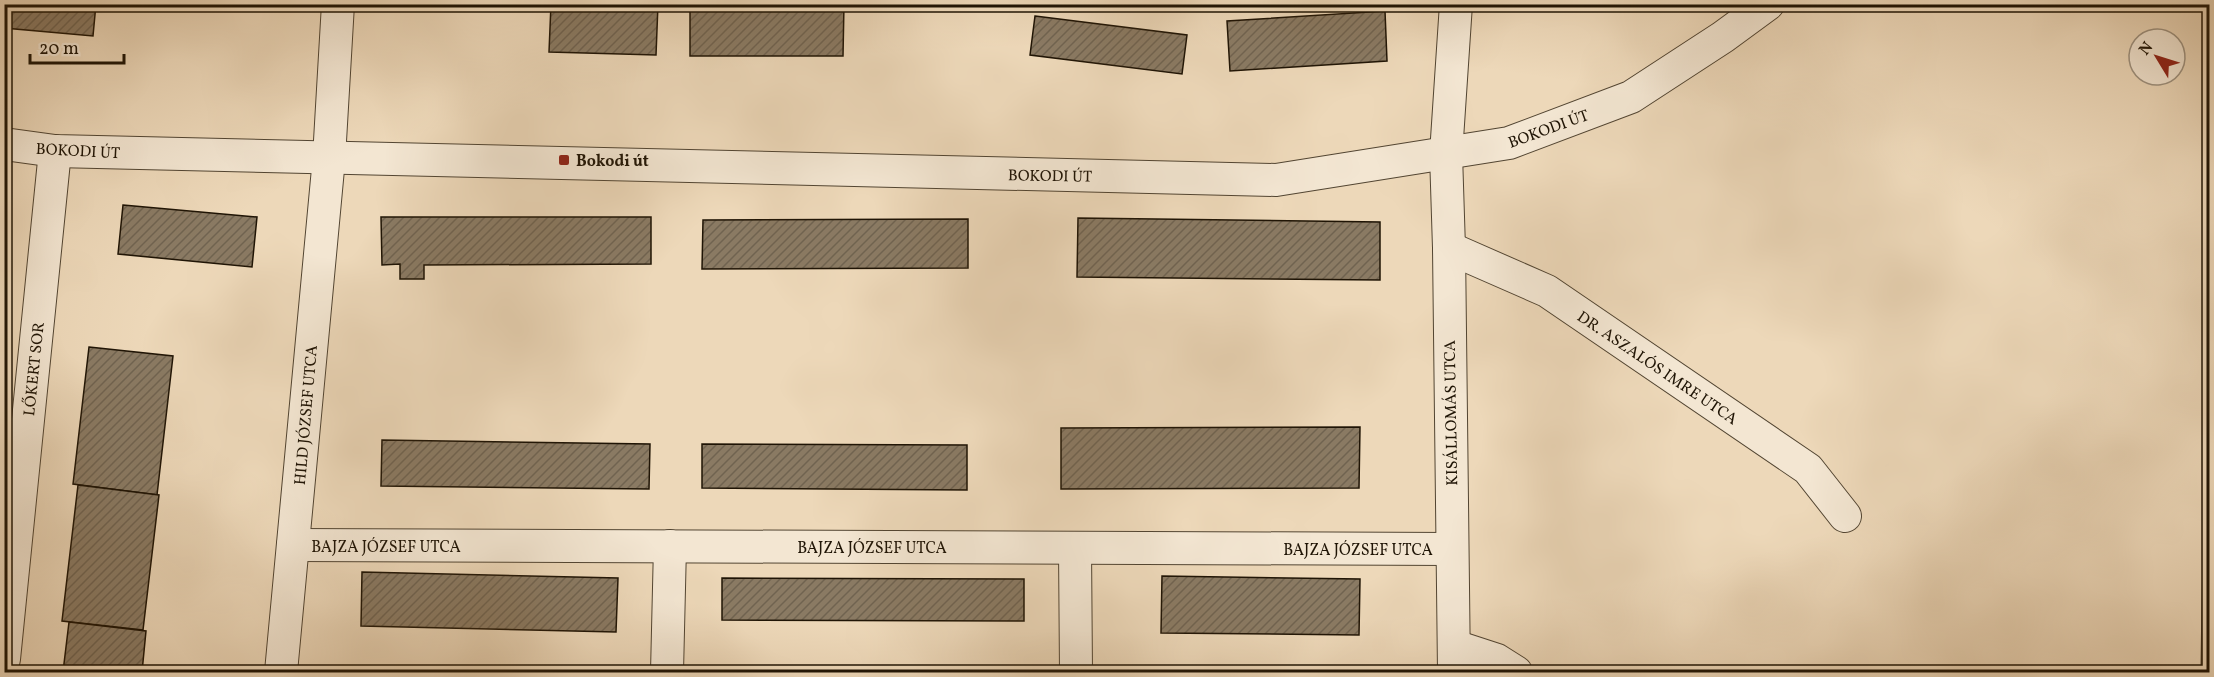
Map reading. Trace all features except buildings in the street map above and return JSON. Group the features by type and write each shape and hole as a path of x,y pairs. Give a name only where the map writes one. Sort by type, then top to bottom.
{"street":[{"name":"HILD JÓZSEF UTCA","path":"281,672 329,158 338,4"},
{"name":"KISÁLLOMÁS UTCA","path":"1454,659 1446,153 1456,4"},
{"name":"BOKODI ÚT","path":"4,144 55,151 1275,180 1509,143 1631,97 1723,37 1768,4"},
{"name":"LŐKERT SOR","path":"4,658 10,547 55,151"},
{"name":"DR. ASZALÓS IMRE UTCA","path":"1449,248 1547,291 1808,470 1845,516"},
{"name":"BAJZA JÓZSEF UTCA","path":"293,545 1452,549"},
{"path":"668,672 670,546"},
{"path":"1075,548 1076,672"},
{"path":"1454,659 1497,660 1516,672"}],"green space":[{"path":"2209,245 2210,672 2201,672"}],"place":[{"name":"Bokodi út","path":"564,160"}]}
